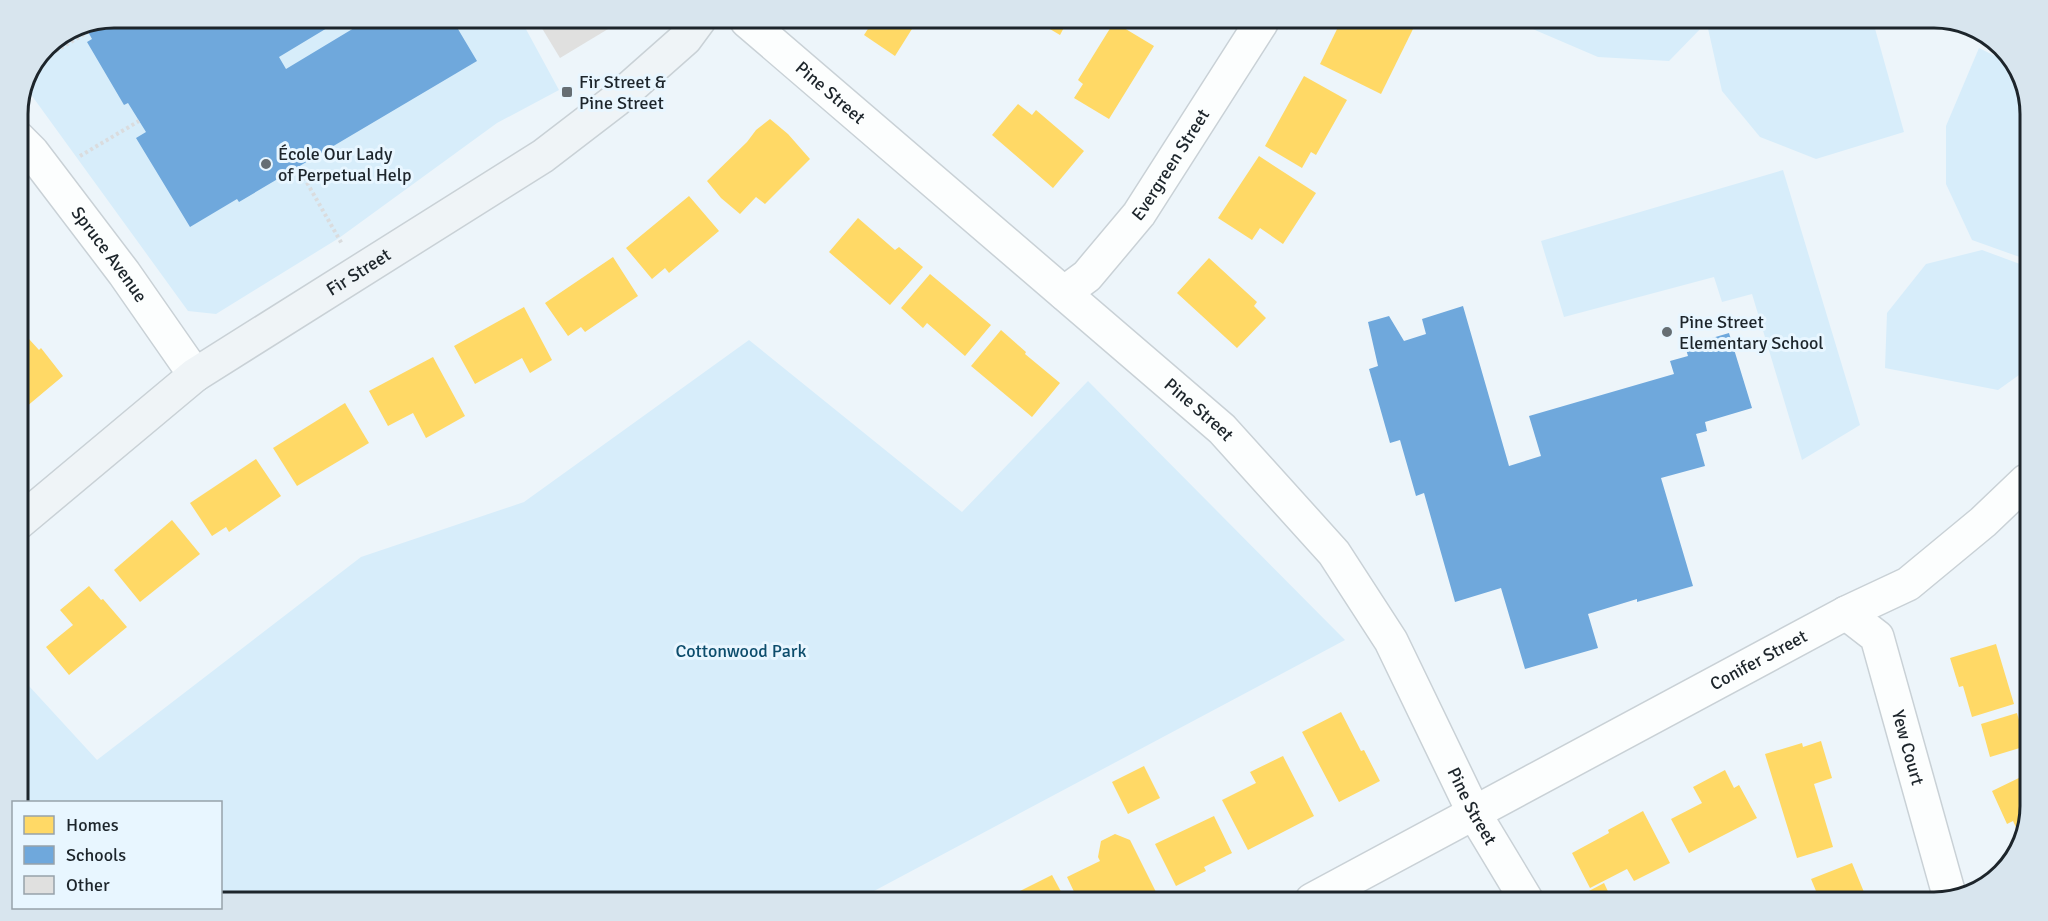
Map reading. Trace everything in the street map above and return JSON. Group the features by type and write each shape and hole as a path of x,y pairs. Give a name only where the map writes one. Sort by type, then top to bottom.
{"street":[{"name":"Fir Street","path":"29,514 195,375 543,156 616,100 685,39 693,28"},
{"name":"Pine Street","path":"755,28 1222,429 1334,553 1391,641 1474,813 1522,892"},
{"name":"Evergreen Street","path":"1064,293 1088,276 1139,213 1258,28"},
{"name":"Spruce Avenue","path":"29,149 124,273 195,375"},
{"name":"Conifer Street","path":"1327,892 1846,614 1908,584 1983,522 2020,487"},
{"name":"Yew Court","path":"1846,614 1877,637 1948,891"}],"path":[{"path":"59,49 88,33"},
{"path":"80,156 139,121"},
{"path":"298,168 343,245"}],"green space":[{"name":"École Our Lady of Perpetual Help","path":"115,28 525,28 559,90 497,123 339,238 216,314 188,311 31,94 46,62 58,50 87,33"},
{"path":"1530,28 1701,28 1669,61 1598,57"},
{"path":"1708,28 1875,28 1904,132 1816,159 1760,137 1722,91"},
{"path":"1979,48 1997,57 2013,82 2019,109 2019,257 1972,240 1946,184 1946,126"},
{"path":"1783,170 1860,425 1802,460 1752,294 1722,302 1714,277 1564,317 1541,241"},
{"path":"1982,250 2019,264 2019,375 1998,390 1885,368 1887,313 1926,264"},
{"name":"Cottonwood Park","path":"749,340 962,512 1088,381 1345,640 872,892 222,892 222,801 29,801 29,686 97,760 361,557 524,502"}],"building: Homes":[{"path":"868,28 913,28 895,56 864,35"},
{"path":"1048,28 1064,28 1060,35"},
{"path":"1110,28 1124,28 1154,46 1109,119 1074,98 1083,84 1078,80"},
{"path":"1338,28 1414,28 1381,94 1320,64"},
{"path":"1304,76 1347,100 1316,155 1311,152 1302,168 1265,146"},
{"path":"1018,104 1032,115 1036,110 1084,151 1053,188 992,135"},
{"path":"770,119 788,134 810,159 765,204 756,197 740,214 721,198 707,181 747,142 756,130"},
{"path":"1259,156 1316,193 1283,244 1260,228 1252,240 1218,218"},
{"path":"689,196 719,231 669,273 665,268 652,279 626,248"},
{"path":"858,218 895,250 899,247 923,267 890,305 829,252"},
{"path":"613,257 638,296 585,332 581,327 568,336 545,303"},
{"path":"1209,258 1257,302 1254,306 1266,318 1237,348 1177,293"},
{"path":"930,274 991,325 965,356 927,323 923,328 901,308"},
{"path":"524,307 552,360 530,373 522,358 475,384 454,346"},
{"path":"1001,330 1026,352 1025,354 1060,383 1032,417 971,366"},
{"path":"29,339 39,350 41,348 63,376 29,404"},
{"path":"433,357 465,416 426,438 413,413 388,426 369,391"},
{"path":"345,403 369,443 297,486 273,448"},
{"path":"256,459 281,496 229,532 226,527 212,536 190,503"},
{"path":"172,520 200,554 140,602 114,570"},
{"path":"89,586 127,627 69,675 46,647 73,625 60,610"},
{"path":"1996,644 2014,704 1972,717 1963,686 1959,687 1950,658"},
{"path":"1341,712 1380,781 1339,802 1302,732"},
{"path":"2017,713 2020,723 2020,748 1990,757 1981,724"},
{"path":"1821,741 1832,778 1814,784 1833,847 1797,858 1765,754 1802,743 1803,747"},
{"path":"1283,756 1314,816 1248,850 1222,800 1256,783 1250,772"},
{"path":"1144,766 1160,798 1128,814 1112,782"},
{"path":"1725,770 1734,788 1739,785 1757,818 1689,853 1671,819 1702,803 1693,787"},
{"path":"2020,777 2020,806 2016,828 2013,821 2007,824 1992,791"},
{"path":"1643,811 1670,863 1634,881 1627,869 1590,888 1572,853"},
{"path":"1214,816 1232,853 1204,867 1206,871 1176,886 1155,844"},
{"path":"1115,834 1130,840 1156,892 1074,892 1067,877 1100,861 1098,857 1101,841"},
{"path":"1852,863 1864,892 1816,892 1811,879"},
{"path":"1052,875 1061,892 1018,892"},
{"path":"1604,883 1608,892 1587,892"}],"building: Schools":[{"name":"École Our Lady of Perpetual Help","path":"115,28 327,28 279,57 286,69 354,28 457,28 477,61 239,202 237,199 190,227 136,138 146,132 128,103 124,105 87,42 92,39 88,33"},
{"path":"1463,306 1509,466 1541,456 1529,416 1674,374 1670,361 1688,356 1685,346 1729,333 1752,408 1705,422 1707,431 1696,434 1705,466 1661,478 1693,586 1637,602 1637,599 1588,614 1598,648 1525,669 1501,588 1455,602 1424,493 1416,496 1400,440 1390,443 1369,369 1378,366 1368,322 1389,316 1404,341 1426,334 1422,319"}],"building: Other":[{"path":"542,28 610,28 560,58"}],"place":[{"name":"Fir Street & Pine Street","path":"567,92"},
{"name":"École Our Lady of Perpetual Help","path":"266,164"},
{"name":"Pine Street Elementary School","path":"1667,332"}]}
